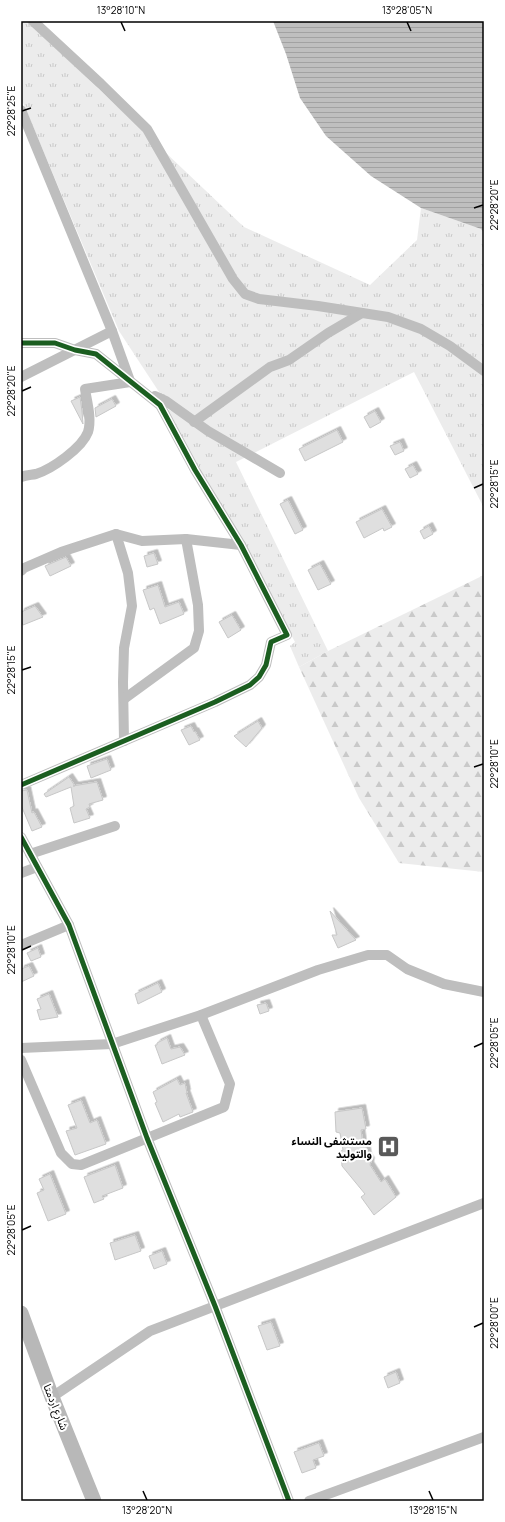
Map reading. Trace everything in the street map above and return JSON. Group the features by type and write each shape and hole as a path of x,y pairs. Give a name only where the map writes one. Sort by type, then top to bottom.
{"main road":[{"name":"شارع اردمتا","path":"21,1313 52,1397 94,1501"}],"street":[{"path":"32,21 101,84 147,129 233,279 245,294 259,299 388,317 421,329 450,346 484,371"},
{"path":"21,110 112,331 130,382"},
{"path":"194,422 270,368 289,360 328,333 362,313"},
{"path":"21,377 112,331"},
{"path":"21,343 55,343 75,350 96,354 160,405 195,470 241,545 287,634 271,642 266,665 259,677 250,685 215,702 21,784"},
{"path":"21,476 36,474 49,468 72,453 81,445 88,431 89,417 85,389 130,382 166,401 194,422 280,473"},
{"path":"21,571 24,568 61,552 116,534 142,541 186,539 241,545"},
{"path":"116,534 128,573 132,606 124,648 124,741"},
{"path":"124,699 194,648 199,631 198,605 186,539"},
{"path":"30,854 115,826"},
{"path":"21,837 69,925 147,1138 215,1306 289,1501"},
{"path":"21,873 37,867"},
{"path":"21,945 69,925"},
{"path":"21,1048 112,1044 201,1015 318,970 368,954 387,955 407,969 444,984 484,992"},
{"path":"21,1060 61,1153 72,1164 81,1165 224,1107 230,1084 201,1015"},
{"path":"52,1397 150,1332 484,1203"},
{"path":"309,1501 484,1437"}],"green space":[{"path":"21,21 27,21 244,227 370,285 417,240 421,208 481,229 484,233 484,508 414,372 236,462 328,651 299,667 290,646 295,642 242,543 163,407 180,415 161,395 119,331 21,98"},
{"path":"484,575 484,872 399,863 359,798 299,667 328,651"}],"shaded area":[{"path":"273,21 484,21 484,233 481,229 421,208 371,176 326,136 300,98 286,54"}],"building":[{"path":"80,397 82,411 83,424 71,401"},
{"path":"112,399 116,406 96,417 95,408"},
{"path":"375,411 381,422 370,428 364,417"},
{"path":"337,430 343,442 305,461 299,449"},
{"path":"400,442 404,451 395,455 390,446"},
{"path":"413,465 418,474 410,478 405,469"},
{"path":"288,500 303,530 295,534 280,504"},
{"path":"382,509 392,527 384,531 383,528 364,538 356,522"},
{"path":"429,526 433,534 424,539 420,531"},
{"path":"154,553 158,564 147,567 144,556"},
{"path":"66,557 71,566 50,576 45,566"},
{"path":"320,564 331,584 318,590 308,570"},
{"path":"158,585 165,607 179,602 184,614 160,624 154,608 150,610 143,590"},
{"path":"35,606 43,617 23,625 21,612"},
{"path":"232,615 241,630 228,638 219,622"},
{"path":"258,721 262,728 246,747 234,736"},
{"path":"191,726 200,740 189,745 181,730"},
{"path":"107,759 111,770 91,778 87,766"},
{"path":"69,777 75,786 97,782 103,800 89,804 90,807 86,809 90,818 74,823 70,808 74,806 71,787 46,797 44,794"},
{"path":"27,790 32,813 34,812 42,827 32,831 21,805 21,791"},
{"path":"330,911 356,940 338,948 332,935 337,935"},
{"path":"38,948 41,957 31,961 27,953"},
{"path":"29,966 34,976 21,982 21,969"},
{"path":"158,983 162,992 138,1004 135,994"},
{"path":"49,994 58,1017 40,1020 37,1010 41,1009 37,999"},
{"path":"266,1003 269,1011 260,1014 257,1005"},
{"path":"167,1038 171,1049 180,1047 185,1055 162,1064 155,1045"},
{"path":"177,1079 180,1085 185,1083 186,1093 193,1112 180,1117 179,1114 163,1122 155,1103 157,1102 153,1092"},
{"path":"81,1100 90,1123 97,1120 106,1144 75,1155 66,1131 77,1128 68,1105"},
{"path":"362,1108 366,1129 361,1130 363,1145 366,1146 368,1157 371,1161 370,1165 381,1182 385,1179 396,1197 374,1215 361,1197 365,1194 342,1166 341,1151 343,1150 340,1133 336,1132 335,1112"},
{"path":"115,1165 123,1188 102,1196 104,1199 94,1203 84,1177"},
{"path":"50,1174 66,1214 48,1221 37,1193 44,1190 39,1179"},
{"path":"135,1235 141,1251 115,1260 110,1243"},
{"path":"162,1251 167,1264 154,1269 149,1256"},
{"path":"271,1322 280,1346 267,1350 258,1326"},
{"path":"396,1372 400,1383 388,1388 384,1377"},
{"path":"319,1443 324,1456 313,1460 316,1468 302,1473 294,1452"}],"cycle path":[{"path":"21,343 55,343 75,350 96,354 160,405 195,470 241,545 287,635 271,642 266,665 259,677 250,685 215,702 21,785"},
{"path":"21,837 69,925 147,1138 215,1306 289,1501"}],"place":[{"name":"مستشفى النساء والتوليد","path":"388,1147"}]}
